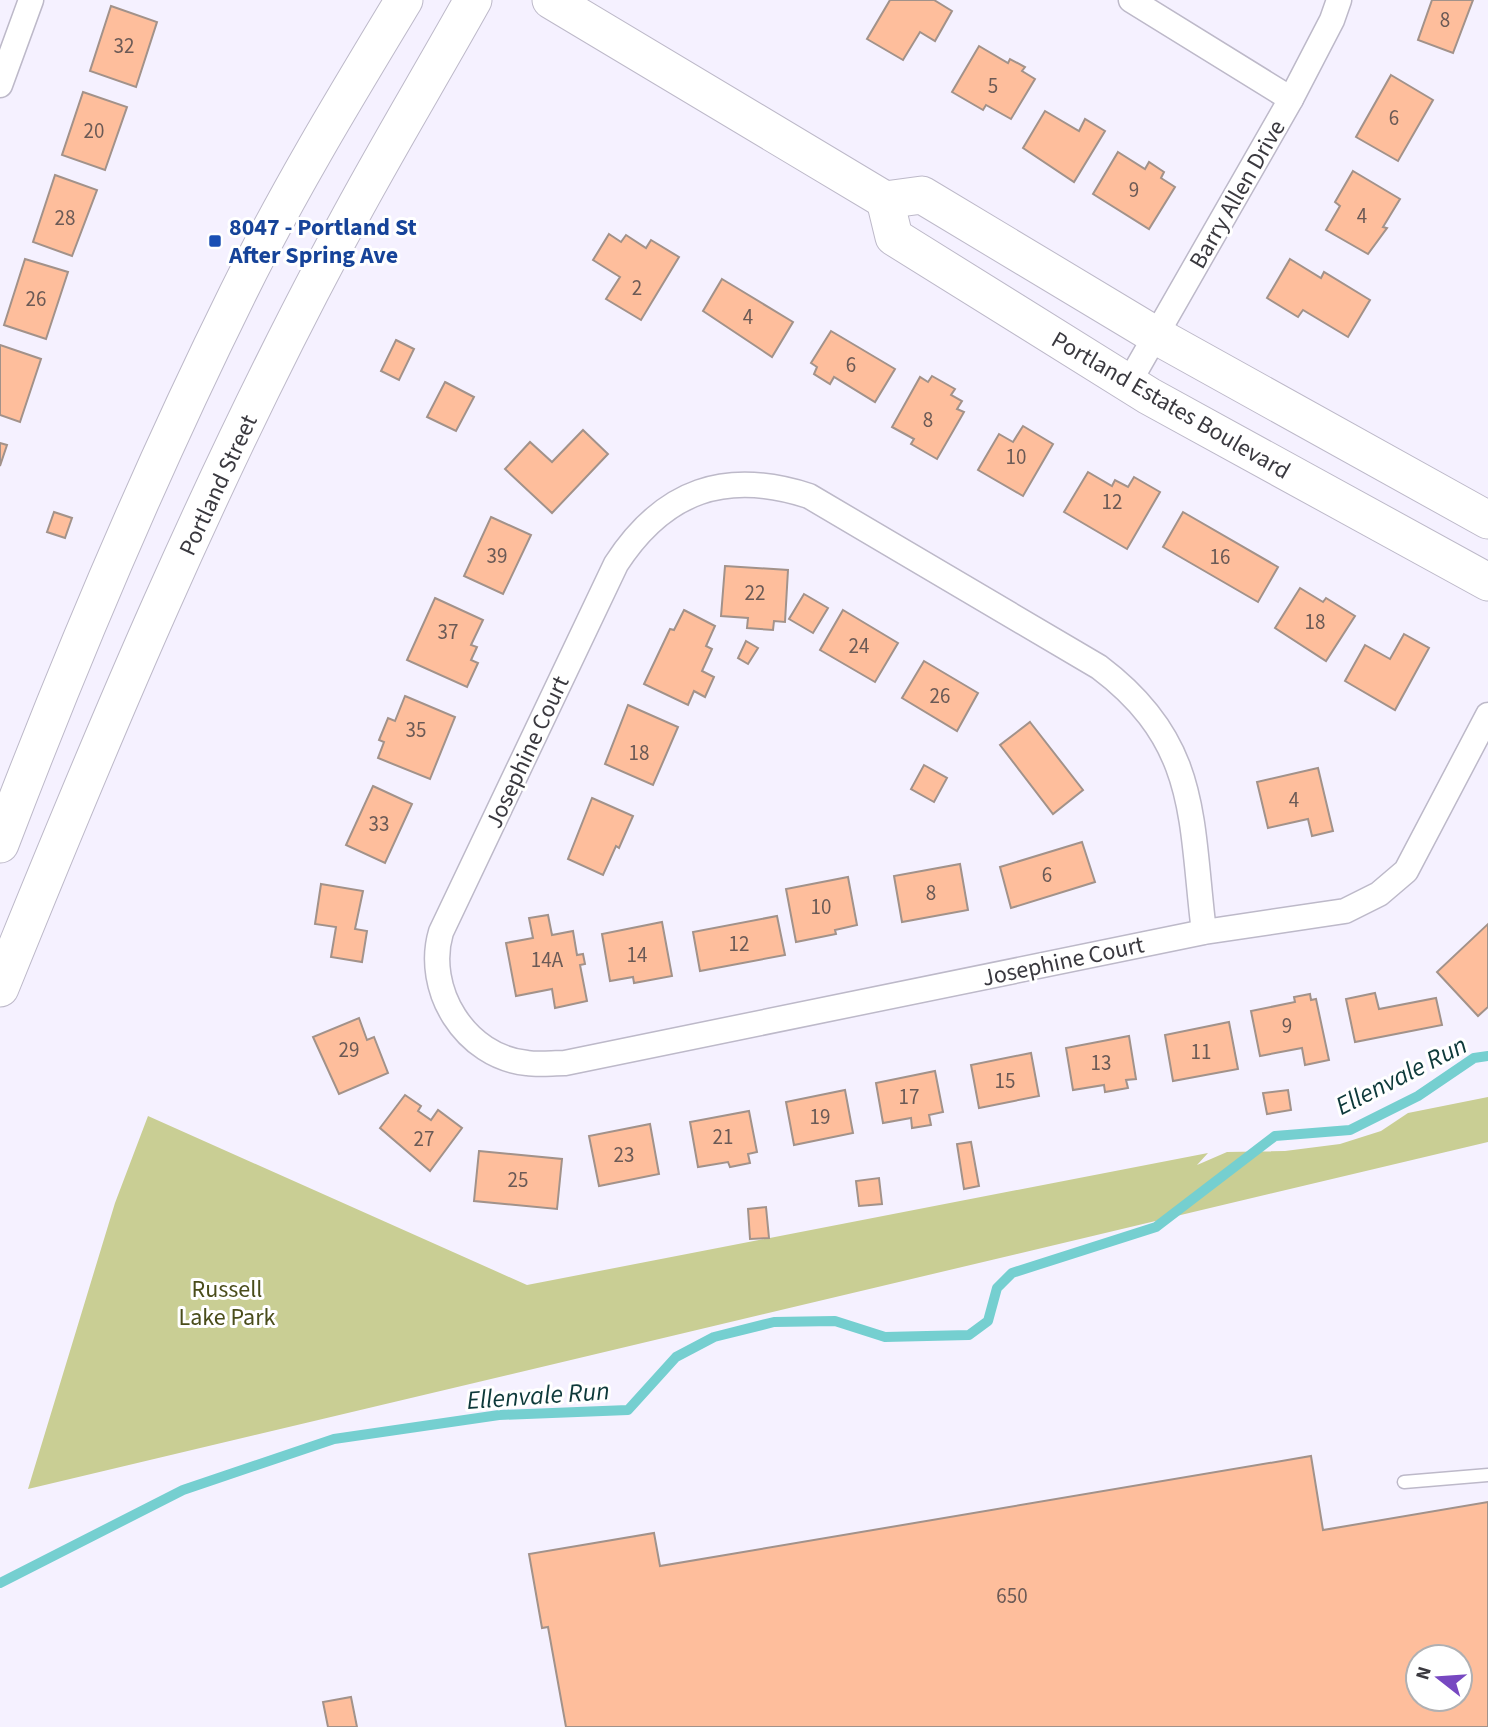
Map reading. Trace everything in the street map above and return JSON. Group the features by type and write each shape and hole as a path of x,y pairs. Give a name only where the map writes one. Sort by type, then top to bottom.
{"main road":[{"path":"0,844 44,729 238,294 331,121 404,0"},
{"name":"Portland Street","path":"0,988 96,751 219,477 342,231 472,0"},
{"path":"551,0 886,200 922,195 1155,335 1488,520"},
{"name":"Portland Estates Boulevard","path":"886,200 894,237 1128,384 1488,582"}],"street":[{"path":"0,85 31,0"},
{"path":"1131,0 1291,99"},
{"name":"Barry Allen Drive","path":"1128,384 1291,99 1332,20 1339,0"},
{"name":"Josephine Court","path":"1204,932 1186,783 1169,743 1136,699 1099,667 809,496 779,486 749,483 718,486 688,496 661,511 633,538 616,564 441,932 436,968 442,995 453,1015 467,1033 484,1047 526,1063 565,1063 1204,932 1345,911 1379,894 1406,871 1488,715"}],"lane":[{"path":"1404,1482 1488,1475"}],"green space":[{"name":"Russell Lake Park","path":"1488,1097 1488,1142 28,1489 115,1203 148,1116 527,1285 1208,1153 1197,1165 1227,1152 1285,1151 1340,1144 1381,1131 1408,1113"}],"building":[{"path":"890,0 934,0 952,11 935,41 920,32 903,60 867,39"},
{"path":"1432,0 1473,0 1453,53 1418,40"},
{"path":"111,6 157,22 136,87 90,71"},
{"path":"979,46 1008,63 1010,59 1025,67 1022,71 1035,79 1011,119 986,105 983,110 952,92"},
{"path":"1391,75 1433,100 1398,161 1356,137"},
{"path":"83,92 127,107 105,170 62,155"},
{"path":"1045,111 1079,131 1085,119 1105,131 1074,182 1023,148"},
{"path":"1118,152 1145,169 1149,162 1164,172 1161,178 1175,187 1149,229 1093,194"},
{"path":"1353,171 1400,199 1383,227 1387,228 1368,254 1326,230 1340,206 1335,202"},
{"path":"55,175 97,190 72,256 33,242"},
{"path":"609,234 621,242 626,235 646,248 651,240 679,257 641,320 606,299 620,277 593,260"},
{"path":"25,259 68,272 46,339 4,325"},
{"path":"1290,259 1321,278 1324,272 1370,300 1348,337 1303,310 1298,317 1267,298"},
{"path":"722,279 793,322 772,357 703,311"},
{"path":"831,331 895,369 875,402 834,377 830,384 814,374 817,367 811,363"},
{"path":"396,340 414,349 399,380 381,371"},
{"path":"0,345 41,359 20,422 0,415"},
{"path":"932,376 955,389 951,395 962,401 957,409 964,412 937,459 911,444 914,439 892,427 920,377 928,382"},
{"path":"445,382 474,397 456,431 427,417"},
{"path":"1023,426 1053,444 1023,496 978,470 999,434 1013,442"},
{"path":"583,430 608,454 552,513 505,469 530,442 552,462"},
{"path":"0,443 7,445 0,466"},
{"path":"1088,472 1112,486 1115,480 1128,487 1134,477 1160,492 1127,549 1064,512"},
{"path":"54,512 72,518 65,538 47,532"},
{"path":"1183,512 1278,567 1258,602 1163,547"},
{"path":"491,517 531,535 503,594 464,576"},
{"path":"725,566 788,570 785,622 774,621 773,630 747,628 748,618 721,616"},
{"path":"1300,588 1323,602 1326,598 1355,616 1326,661 1275,628"},
{"path":"804,594 828,608 813,633 789,619"},
{"path":"435,598 483,620 471,645 477,647 471,660 478,663 467,687 407,660"},
{"path":"684,610 715,626 706,646 712,649 702,671 714,677 705,697 694,691 688,705 644,684 670,629 674,630"},
{"path":"843,610 898,643 875,682 820,650"},
{"path":"1404,634 1429,648 1395,710 1345,681 1365,645 1390,659"},
{"path":"746,641 758,648 748,664 738,658"},
{"path":"924,661 978,693 957,731 902,698"},
{"path":"405,696 455,717 430,779 378,758 384,742 379,740 388,718 395,721"},
{"path":"628,705 678,727 653,785 605,764"},
{"path":"1030,722 1083,790 1053,814 1000,745"},
{"path":"924,765 947,778 934,802 911,789"},
{"path":"1318,768 1333,831 1312,836 1308,819 1268,828 1257,782"},
{"path":"373,786 412,804 385,863 346,845"},
{"path":"592,798 633,816 603,875 568,859"},
{"path":"1082,842 1095,882 1011,908 1000,867"},
{"path":"960,864 968,910 902,922 894,876"},
{"path":"848,877 857,925 835,930 836,934 796,942 786,889"},
{"path":"321,884 363,891 355,929 367,931 362,962 331,957 336,927 315,924"},
{"path":"548,915 552,935 573,931 577,955 583,954 585,964 580,965 587,1001 555,1008 552,989 516,996 506,943 533,938 529,918"},
{"path":"777,916 785,955 700,971 693,932"},
{"path":"662,922 672,976 634,983 633,977 610,981 602,934"},
{"path":"1488,924 1488,1007 1478,1016 1437,972"},
{"path":"1375,993 1379,1009 1436,998 1442,1025 1355,1042 1346,999"},
{"path":"1310,994 1311,1000 1316,999 1329,1060 1305,1065 1302,1048 1260,1056 1251,1011 1295,1002 1294,997"},
{"path":"359,1018 367,1040 374,1037 388,1073 339,1094 313,1037"},
{"path":"1229,1022 1238,1069 1173,1081 1165,1035"},
{"path":"1129,1036 1136,1079 1126,1080 1128,1088 1105,1092 1104,1085 1073,1090 1066,1048"},
{"path":"1031,1053 1039,1096 979,1108 971,1065"},
{"path":"935,1071 943,1112 929,1115 931,1125 912,1128 911,1118 883,1123 876,1083"},
{"path":"845,1090 853,1133 794,1145 786,1102"},
{"path":"1288,1090 1291,1110 1267,1114 1263,1093"},
{"path":"405,1095 421,1106 418,1111 431,1120 438,1110 462,1128 430,1171 380,1128"},
{"path":"749,1111 757,1152 748,1154 750,1163 730,1167 728,1162 698,1167 690,1122"},
{"path":"650,1124 659,1174 599,1186 589,1136"},
{"path":"971,1142 979,1186 964,1189 957,1144"},
{"path":"479,1151 562,1159 557,1209 474,1201"},
{"path":"879,1178 882,1204 859,1206 856,1181"},
{"path":"766,1207 769,1238 750,1239 748,1209"},
{"path":"1311,1456 1323,1530 1488,1502 1488,1727 566,1727 548,1627 542,1628 529,1554 654,1533 660,1566"},
{"path":"351,1697 357,1727 328,1727 323,1702"}],"waterway":[{"name":"Ellenvale Run","path":"0,1583 183,1490 334,1439 499,1415 628,1410 676,1357 714,1337 774,1322 835,1321 885,1337 969,1335 988,1321 997,1288 1012,1273 1156,1227 1275,1136 1350,1130 1418,1096 1474,1058 1488,1056"}],"place":[{"name":"8047 - Portland St After Spring Ave","path":"215,241"}]}
